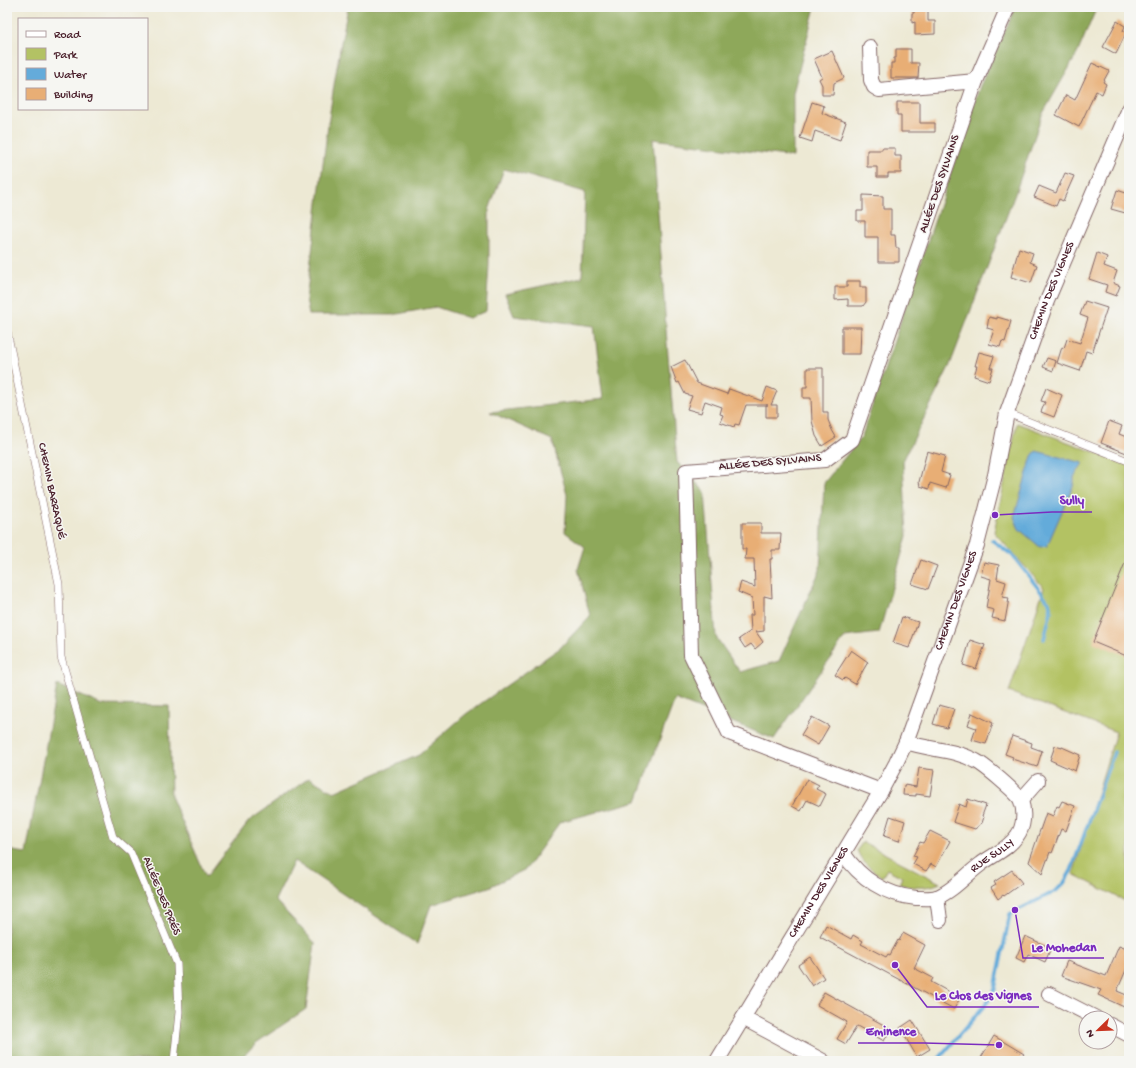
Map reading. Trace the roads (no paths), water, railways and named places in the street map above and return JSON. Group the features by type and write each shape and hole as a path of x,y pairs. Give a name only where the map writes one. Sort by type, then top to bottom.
{"street":[{"path":"870,47 871,80 874,87 880,90 976,81 1008,7"},
{"name":"ALLÉE DES SYLVAINS","path":"881,791 729,733 691,655 686,471 824,460 852,440 976,81"},
{"name":"CHEMIN DES VIGNES","path":"716,1061 881,791 906,742 977,545 995,475 1007,413 1047,301 1129,109"},
{"path":"906,742 931,749 958,752 978,761 1002,781 1021,800 1038,781"},
{"name":"RUE SULLY","path":"937,897 1006,847 1017,836 1024,818 1021,800"},
{"path":"843,853 867,879 882,889 902,896 923,898 937,897 940,920"},
{"path":"1049,994 1080,1010"},
{"path":"742,1018 823,1061"},
{"path":"1118,1029 1129,1035"}],"lane":[{"name":"CHEMIN BARRAQUÉ","path":"7,331 60,584 61,657"},
{"path":"1007,413 1128,461"},
{"name":"ALLÉE DES PRÉS","path":"61,657 112,836 132,853 177,964 179,1012 174,1061"}],"water":[{"path":"1036,451 1083,463 1074,477 1074,484 1047,546 1040,547 1019,529 1014,517 1032,456"}],"waterway":[{"path":"992,540 1012,555 1049,602 1051,611 1044,639"},
{"path":"937,1061 989,1000 995,989 1010,914 1056,891 1064,883 1071,871 1114,752"}],"place":[{"name":"Sully","path":"995,515"},
{"name":"Le Mohedan","path":"1015,910"},
{"name":"Le Clos des Vignes","path":"895,965"},
{"name":"Eminence","path":"999,1045"}]}
